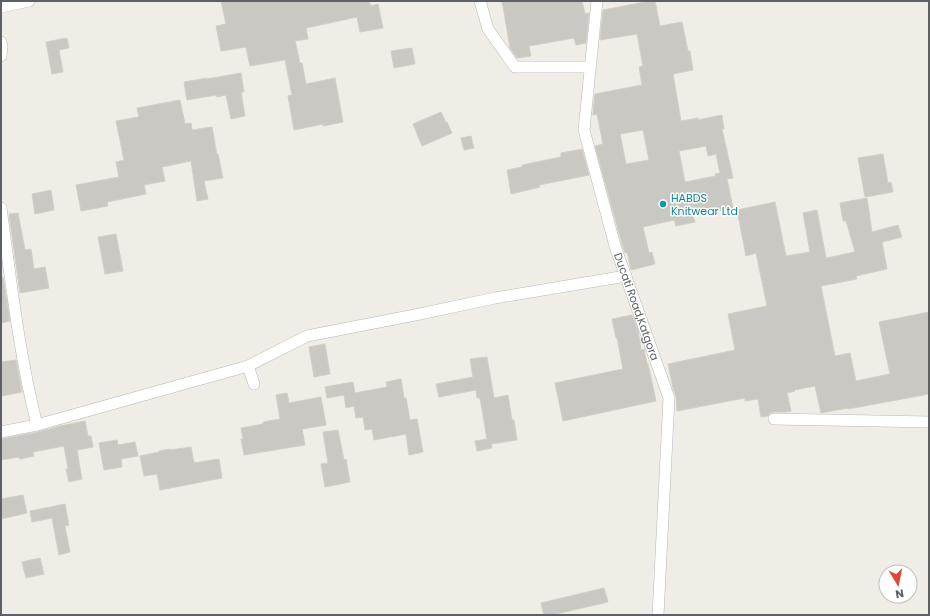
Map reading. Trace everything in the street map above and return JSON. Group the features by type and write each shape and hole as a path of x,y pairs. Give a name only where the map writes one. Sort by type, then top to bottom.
{"street":[{"path":"1,7 29,1"},
{"path":"480,1 488,29 515,67 590,67"},
{"name":"Ducati Road,Katgora","path":"597,1 584,130 615,246 669,398 658,615"},
{"path":"1,42 1,56"},
{"path":"1,208 15,310 29,394 37,425"},
{"path":"1,432 37,425 248,366 307,336 495,298 626,276"},
{"path":"248,366 254,384"},
{"path":"774,419 929,422"}],"building":[{"path":"221,1 369,1 371,6 378,4 383,28 360,32 357,17 306,28 308,39 295,41 300,63 302,63 306,84 335,78 343,122 323,126 323,124 294,130 288,96 292,95 285,60 250,66 246,47 221,51 216,26 226,24"},
{"path":"502,1 582,1 585,14 589,13 586,43 576,45 574,38 529,46 531,56 517,58 510,48"},
{"path":"655,1 660,26 682,22 688,51 690,51 693,70 673,74 681,121 698,118 698,120 722,115 724,129 722,129 733,178 727,179 733,208 693,216 695,222 676,226 674,220 643,227 649,253 652,252 655,264 631,270 627,252 625,253 622,244 595,146 603,144 597,114 593,115 593,112 595,94 642,85 639,67 643,66 637,34 600,40 603,10","holes":["643,130 649,160 626,164 620,134","706,146 708,156 716,154 720,173 715,174 716,176 685,182 679,151"]},
{"path":"67,38 69,48 59,50 63,72 52,74 46,42"},
{"path":"412,48 415,64 394,68 391,51"},
{"path":"241,73 244,92 241,92 245,116 231,119 226,95 217,97 216,95 187,100 184,82"},
{"path":"180,100 185,124 191,123 192,130 212,127 223,178 204,181 208,199 197,201 191,161 162,167 165,181 144,185 146,194 107,202 108,206 81,211 76,185 119,177 116,162 124,160 116,121 139,117 137,108"},
{"path":"441,112 452,133 422,146 413,124"},
{"path":"471,136 474,148 464,150 461,138"},
{"path":"582,149 589,175 539,185 540,187 511,194 507,170 522,167 522,165 561,157 561,153"},
{"path":"883,154 888,183 891,182 893,192 865,197 858,158"},
{"path":"51,190 54,210 35,214 32,194"},
{"path":"867,198 872,232 898,225 902,237 882,242 887,269 856,276 857,279 821,286 835,356 850,353 856,381 890,374 879,322 929,312 929,394 821,413 815,386 794,390 795,391 787,393 791,411 774,412 770,413 768,416 761,417 758,399 745,401 745,398 677,411 676,396 668,364 735,350 728,314 767,306 756,253 746,256 737,210 775,202 786,256 810,252 803,213 817,210 826,258 855,252 846,221 843,221 840,203"},
{"path":"18,213 25,250 31,249 34,269 45,267 49,288 20,293 9,214"},
{"path":"116,234 123,271 105,274 98,237"},
{"path":"1,277 3,277 10,321 1,323"},
{"path":"632,315 638,330 641,350 644,349 656,401 563,421 555,383 623,369 612,319"},
{"path":"325,344 330,374 314,377 309,347"},
{"path":"487,357 494,398 508,395 517,440 491,444 492,448 477,451 475,441 487,439 480,398 477,398 476,390 439,397 436,384 473,377 470,359"},
{"path":"16,360 22,392 2,396 1,362"},
{"path":"401,379 410,420 417,419 423,452 409,455 406,434 374,440 372,429 365,430 363,417 356,418 354,406 346,408 344,395 327,398 325,387 353,382 355,393 387,387 386,382"},
{"path":"287,393 289,403 321,397 326,425 302,429 305,445 244,455 241,439 243,439 241,428 280,419 276,395"},
{"path":"85,421 88,436 91,436 93,447 77,450 82,479 69,482 64,446 33,452 34,456 20,459 19,457 1,460 1,439"},
{"path":"338,430 344,460 346,459 350,482 325,487 321,464 328,463 323,432"},
{"path":"117,440 118,445 135,442 138,456 121,459 122,467 104,470 99,443"},
{"path":"191,447 194,463 219,459 222,478 160,490 157,474 144,476 140,456 159,451"},
{"path":"23,495 27,513 1,519 1,499"},
{"path":"65,504 69,525 65,526 70,552 59,555 52,518 32,522 30,511"},
{"path":"40,558 44,574 26,578 22,562"},
{"path":"604,588 608,602 552,615 544,615 541,603"}],"place":[{"name":"HABDS Knitwear Ltd","path":"663,204"}]}
